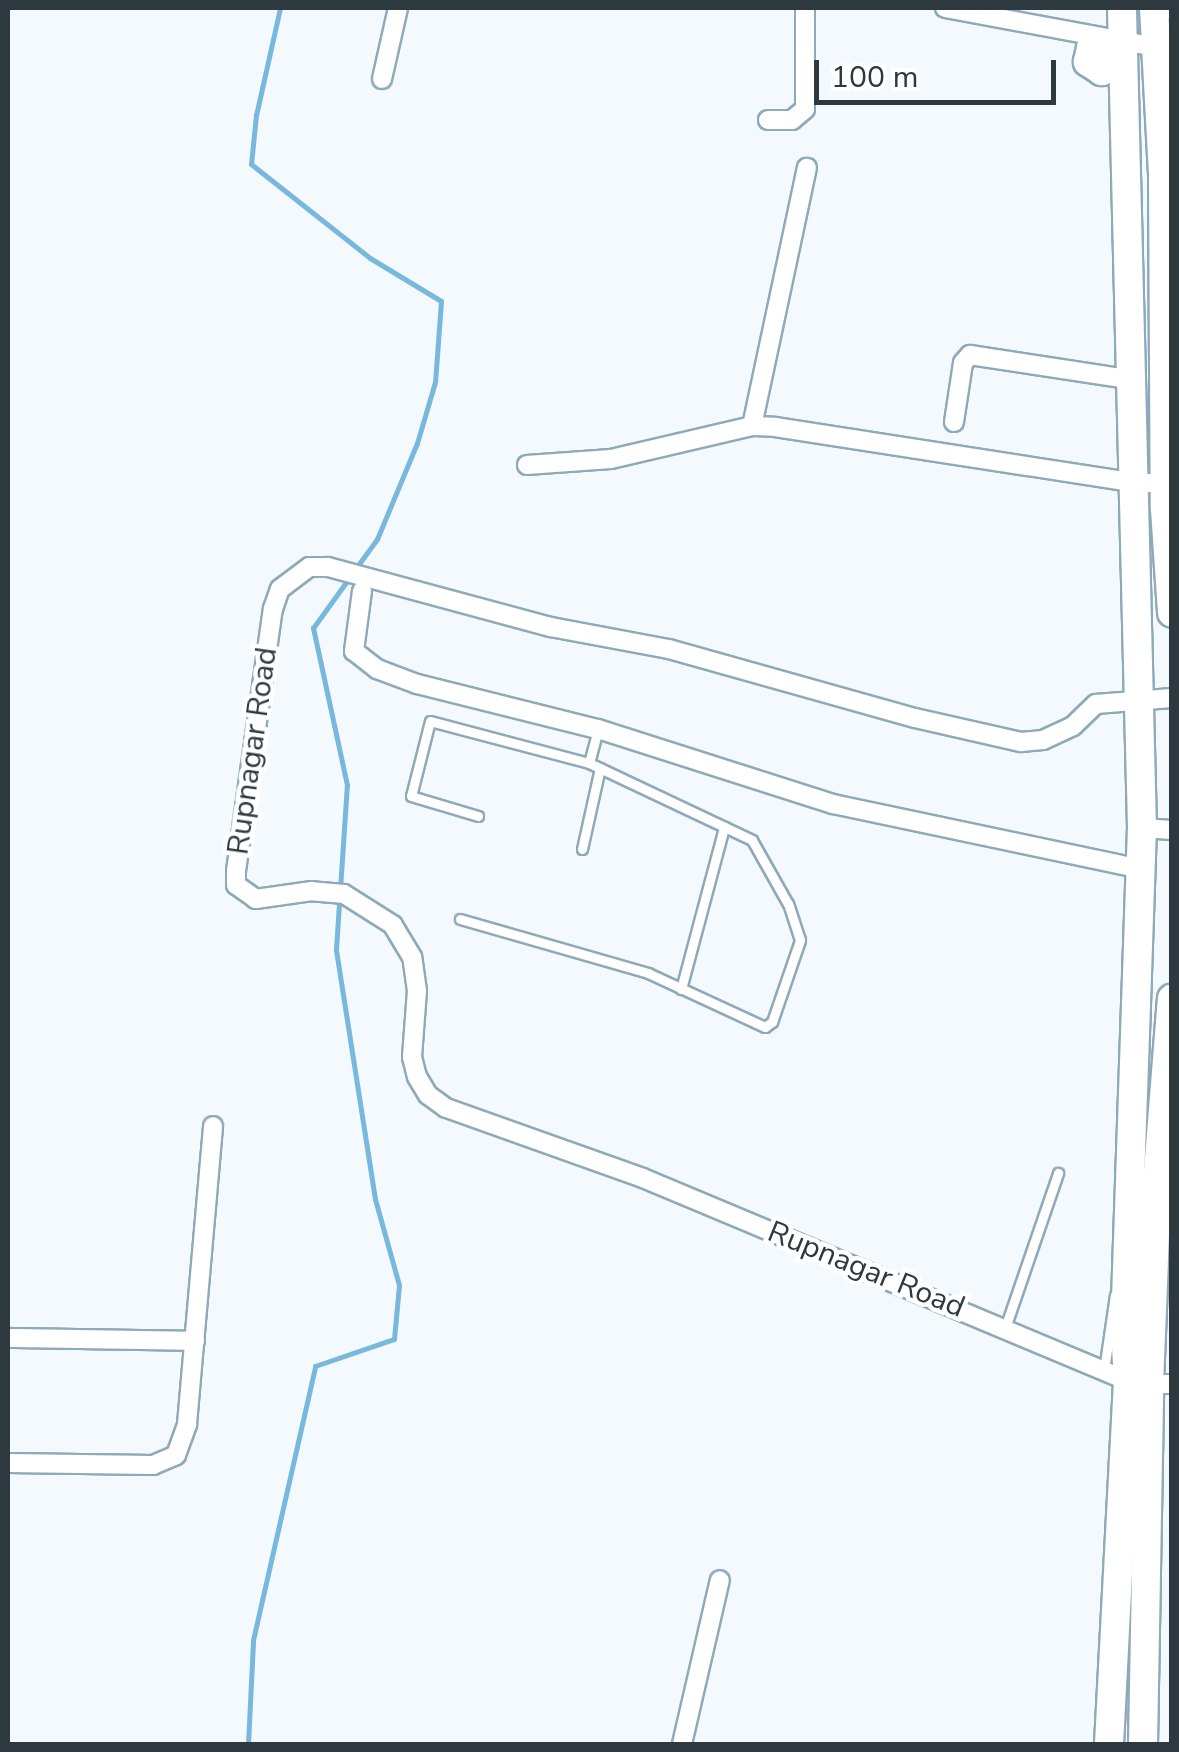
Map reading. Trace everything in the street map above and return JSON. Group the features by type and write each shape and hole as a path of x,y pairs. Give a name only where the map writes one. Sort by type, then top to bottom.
{"main road":[{"path":"1122,8 1142,828 1127,1276 1138,1380 1143,1744"},
{"path":"1154,8 1166,142 1165,482 1172,612"},
{"path":"1109,1744 1171,1014"}],"street":[{"path":"382,78 398,8"},
{"path":"768,120 792,120 805,109 805,8"},
{"path":"945,8 991,12 1123,44 1156,47"},
{"path":"752,426 806,168"},
{"path":"954,422 962,362 970,354 1133,380"},
{"path":"527,465 611,459 752,426 1135,483 1165,482"},
{"name":"Rupnagar Road","path":"1138,1380 643,1178 446,1108 428,1095 414,1067 417,992 412,957 393,925 336,893 256,899 236,885 236,870 280,589 309,567 341,570 362,584 668,649 916,718 1021,742 1042,740 1072,726 1096,704 1172,698"},
{"path":"362,584 354,650 377,669 417,684 598,730 832,804 1141,869"},
{"path":"1142,828 1172,830"},
{"path":"8,1463 164,1463 176,1455 182,1442 195,1341 213,1126"},
{"path":"8,1338 195,1341"},
{"path":"682,1744 720,1580"}],"lane":[{"path":"1171,8 1172,16"},
{"path":"460,919 648,973 765,1027 772,1022 800,940 788,904 752,840 588,762 430,721 412,796 478,816"},
{"path":"588,762 598,730"},
{"path":"582,849 600,768"},
{"path":"681,989 724,827"},
{"path":"1005,1328 1058,1172"}],"waterway":[{"path":"280,8 256,115 251,164 370,258 441,301 435,382 417,443 377,539 355,569"},
{"path":"248,1744 253,1640 315,1366 394,1339 399,1285 375,1199 336,949 347,785 313,628 349,578"}]}
